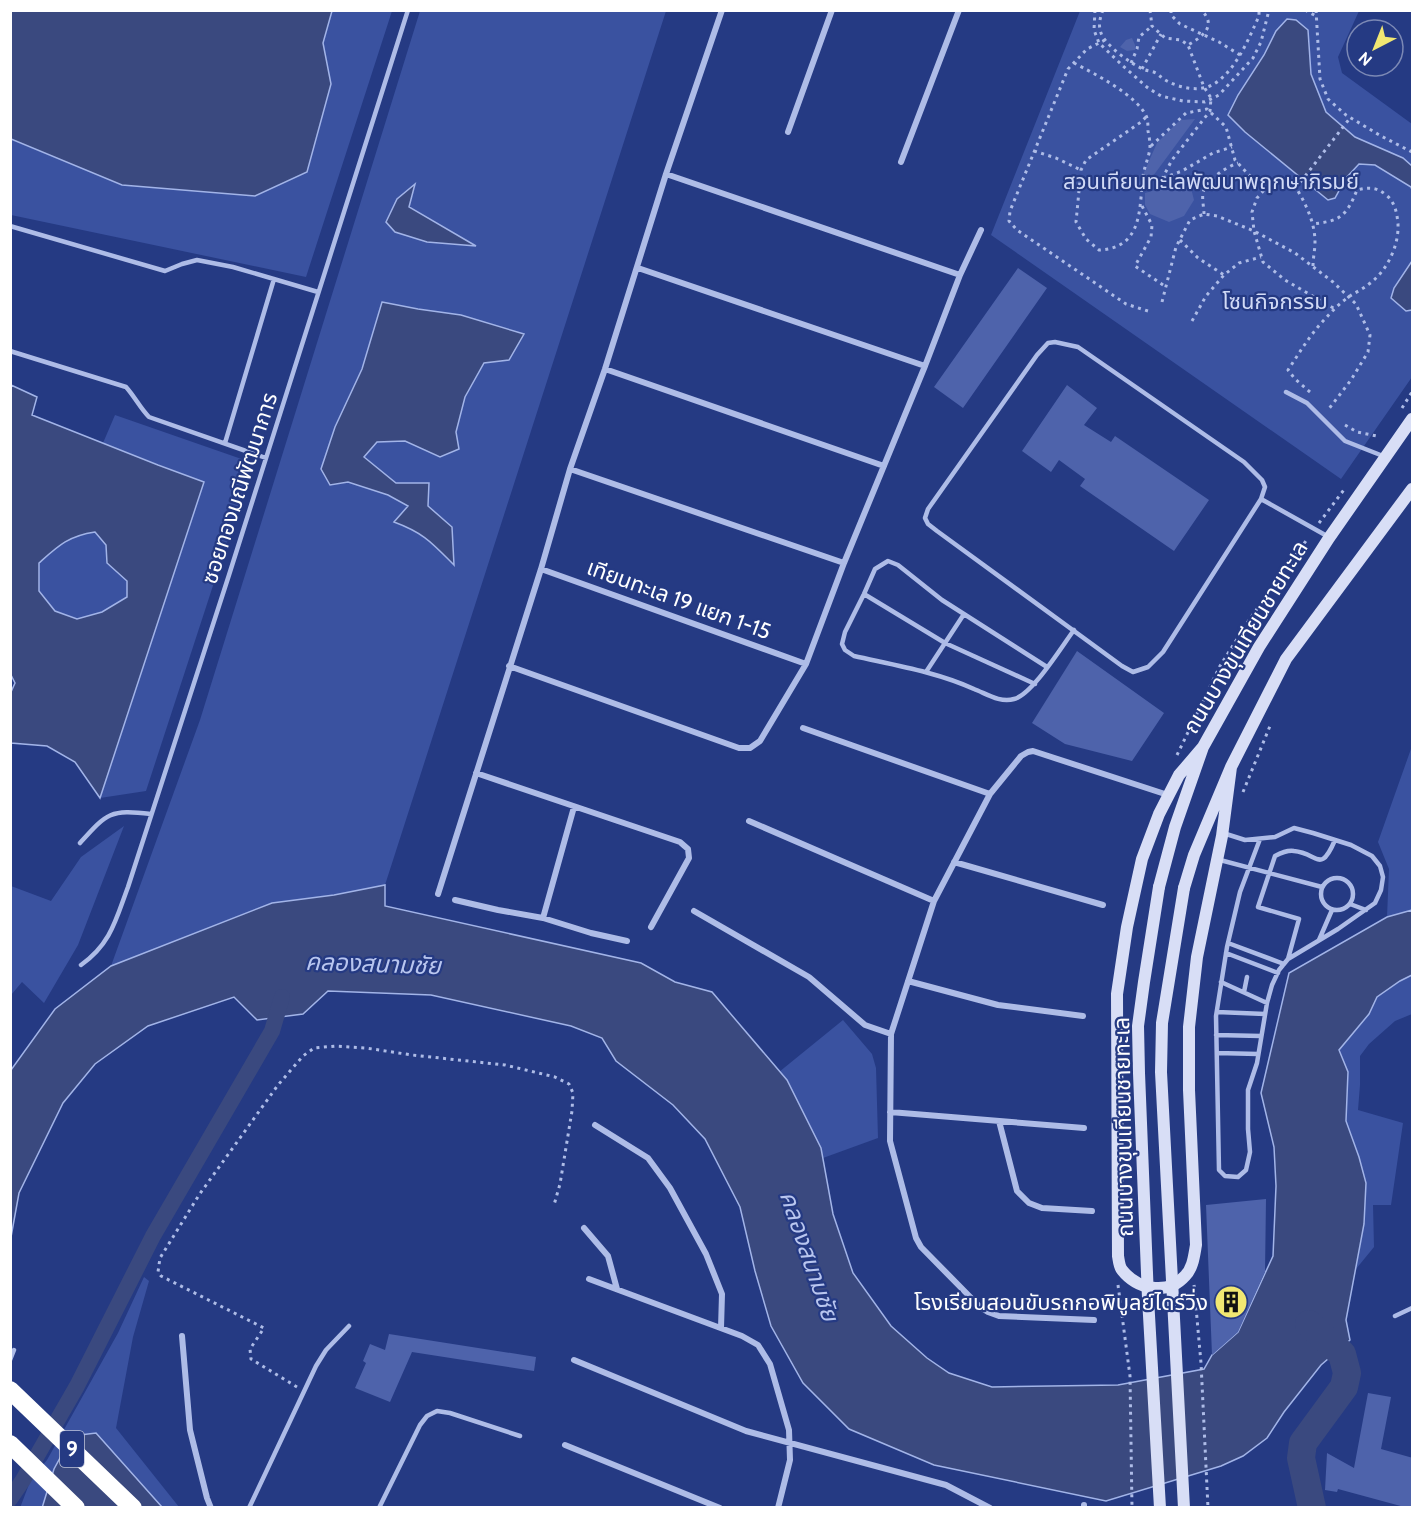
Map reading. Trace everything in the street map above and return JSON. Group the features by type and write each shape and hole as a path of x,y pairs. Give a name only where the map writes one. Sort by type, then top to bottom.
{"highway":[{"name":"9","path":"10,1390 133,1508"},
{"name":"9","path":"10,1444 76,1508"}],"main road":[{"name":"ถนนบางขุนเทียนชายทะเล","path":"1160,1508 1148,1298 1138,1037 1159,887 1175,827 1203,747 1259,647 1329,538 1413,419"},
{"name":"ถนนบางขุนเทียนชายทะเล","path":"1184,1508 1161,1072 1162,1023 1184,888 1194,855 1231,767 1286,659 1413,489"},
{"path":"1203,747 1179,775 1159,814 1142,859 1126,927 1117,994 1118,1256 1121,1269 1139,1285 1150,1288 1163,1288 1185,1277 1192,1265 1196,1245 1189,1090 1189,1027 1197,957 1223,833 1231,767"}],"street":[{"path":"438,894 570,470 722,10"},
{"path":"788,132 832,10"},
{"path":"901,162 958,10"},
{"path":"666,174 960,275"},
{"path":"509,666 739,748 750,748 760,741 806,664 844,563 960,275 981,230"},
{"path":"638,268 925,366"},
{"path":"605,369 884,466"},
{"path":"570,470 844,563"},
{"name":"เทียนทะเล 19 แยก 1-15","path":"540,569 806,664"},
{"path":"803,728 990,794"},
{"path":"1094,1320 999,1316 988,1312 980,1307 921,1246 916,1238 890,1141 891,1034 934,901 990,794 1021,756 1033,751 1169,795"},
{"path":"476,774 680,842 688,849 689,858 651,927"},
{"path":"543,918 574,807"},
{"path":"748,821 934,901"},
{"path":"954,862 1103,904"},
{"path":"455,900 543,918 627,941"},
{"path":"694,911 809,978 865,1025 891,1034"},
{"path":"908,981 998,1005 1083,1016"},
{"path":"890,1112 1084,1128"},
{"path":"999,1121 1017,1191 1023,1198 1042,1208 1092,1211"},
{"path":"596,1125 648,1158 670,1188 706,1254 722,1294 721,1328"},
{"path":"584,1228 608,1257 617,1289"},
{"path":"589,1279 742,1336 758,1345 770,1364 789,1430 790,1460 778,1508"},
{"path":"182,1336 190,1430 211,1508"},
{"path":"574,1360 746,1431 946,1485 975,1504 990,1508"},
{"path":"564,1445 720,1508"}],"lane":[{"name":"ซอยทองมณีพัฒนาการ","path":"81,965 95,956 112,930 266,458 408,10"},
{"path":"10,226 165,271 197,260 233,267 318,292"},
{"path":"225,443 274,279"},
{"path":"1055,342 1078,347 1244,462 1262,480 1265,488 1261,499 1163,652 1148,668 1133,672 937,531 928,524 925,518 928,509 1037,355 1048,343 1055,342"},
{"path":"10,351 126,387 139,407 149,417 266,458"},
{"path":"1286,392 1307,403 1346,441 1386,457"},
{"path":"1261,499 1329,538"},
{"path":"1047,667 942,600 898,565 888,561 875,568 845,632 842,644 845,650 854,656 927,672 966,685 999,700 1015,699 1035,684 1074,630"},
{"path":"864,594 945,643 1035,684"},
{"path":"927,672 964,614"},
{"path":"80,843 103,819 113,813 128,811 151,814"},
{"path":"1223,833 1245,840 1260,839 1275,837 1294,828 1351,845 1372,856 1380,866 1383,877 1381,890 1375,903 1338,929 1288,959 1278,973 1267,1003 1262,1036 1248,1090 1250,1152 1246,1170 1238,1177 1225,1176 1219,1170 1217,1012 1226,954 1240,892 1260,839"},
{"path":"1288,959 1299,919 1258,907 1275,856 1286,851 1296,851 1318,860 1324,859 1335,840"},
{"path":"1218,860 1322,887"},
{"path":"1330,879 1346,881 1350,884 1353,894 1350,904 1342,910 1327,908 1320,898 1322,887 1330,879"},
{"path":"1350,904 1366,910"},
{"path":"1319,940 1332,910"},
{"path":"1228,944 1284,964"},
{"path":"1226,954 1278,973"},
{"path":"1244,992 1247,977"},
{"path":"1221,982 1267,1003"},
{"path":"1217,1012 1265,1014"},
{"path":"1216,1035 1262,1036"},
{"path":"1216,1053 1258,1054"},
{"path":"1395,1316 1413,1308"},
{"path":"249,1508 316,1366 326,1350 349,1326"},
{"path":"10,1360 14,1350"},
{"path":"380,1508 420,1425 427,1416 437,1411 450,1413 520,1436"}],"path":[{"path":"1095,10 1094,30 1099,43 1148,88 1161,96 1183,101 1205,102 1219,95 1253,58 1261,42 1269,10"},
{"path":"1103,10 1099,21 1101,34 1127,61 1178,86 1199,88 1213,84 1228,72 1241,55 1260,10"},
{"path":"1150,10 1152,26 1165,38 1180,40 1188,45 1204,87 1211,98 1210,111 1172,160 1162,179 1182,171 1213,153 1232,147"},
{"path":"1171,10 1171,15 1180,24 1241,55"},
{"path":"1188,45 1205,35 1208,25 1201,10"},
{"path":"1305,10 1317,16"},
{"path":"1316,10 1320,79 1328,99 1350,117 1413,152"},
{"path":"1131,63 1139,37 1152,26"},
{"path":"1142,69 1161,34"},
{"path":"1105,40 1087,49 1068,69 1010,211 1010,221 1017,230 1126,304 1151,312"},
{"path":"1074,63 1110,82 1136,102 1146,117 1150,146 1143,175 1140,212 1135,229 1123,243 1111,249 1099,250 1086,239 1077,222 1081,170 1086,160 1146,117"},
{"path":"1150,146 1186,113 1207,109 1226,127 1235,160 1265,189"},
{"path":"1296,188 1350,117"},
{"path":"1034,152 1056,158 1081,170"},
{"path":"1204,214 1203,192 1212,179 1230,165 1238,163"},
{"path":"1313,267 1315,241 1312,224 1293,183 1282,181 1265,189 1257,198 1252,212 1254,231 1263,262 1285,280 1335,309"},
{"path":"1312,224 1340,218 1351,204 1357,190 1368,187 1380,190 1391,199 1397,212 1398,228 1395,246 1387,265 1369,285 1349,297 1315,329 1288,370 1316,398"},
{"path":"1141,204 1152,225 1151,237 1135,266 1166,287"},
{"path":"1162,302 1176,247 1190,219 1204,214 1217,216 1254,231 1295,253 1333,282 1356,304 1370,335 1368,352 1351,380 1321,418"},
{"path":"1180,240 1198,258 1224,275"},
{"path":"1192,321 1206,296 1224,275 1239,262 1262,256"},
{"path":"1323,404 1328,410"},
{"path":"1343,424 1357,432 1377,436"},
{"path":"304,1391 252,1359 250,1348 264,1328 174,1284 158,1272 160,1258 200,1195 278,1085 303,1056 314,1048 336,1046 366,1048 505,1065 555,1077 569,1084 573,1093 572,1111 560,1184 554,1205"},
{"path":"1193,1275 1201,1363 1208,1508"},
{"path":"1130,1376 1132,1508"}],"green space":[{"path":"332,11 392,11 306,277 11,215 10,139 122,185 331,84 323,43"},
{"path":"420,11 666,11 385,885 334,895 272,903 111,966 200,720","holes":["415,186 409,207 475,245 386,222","382,302 418,309 484,363 465,397 456,432 440,457 405,441 376,442 363,457 452,527 453,564 428,539 395,522 408,507 388,495 348,482 335,427 362,369"]},
{"name":"สวนเทียนทะเลพัฒนาพฤกษาภิรมย์","path":"1080,11 1359,11 1356,18 1345,18 1345,42 1338,57 1342,73 1345,78 1349,78 1412,124 1412,377 1341,479 991,235"},
{"path":"115,415 253,463 146,791 100,798 204,482 103,443"},
{"path":"95,532 106,545 108,563 127,581 127,597 102,612 77,619 55,611 39,591 39,563 64,542"},
{"path":"1412,746 1412,910 1387,917 1389,869 1378,842"},
{"path":"124,826 78,945 44,1003 22,982 11,995 11,886 51,901 81,857"},
{"path":"1412,975 1412,1014 1395,1021 1369,1044 1360,1056 1358,1110 1403,1123 1391,1205 1373,1205 1374,1247 1356,1269 1364,1224 1366,1183 1346,1121 1348,1072 1339,1050 1369,1014 1377,997"},
{"path":"843,1020 872,1054 876,1068 878,1138 823,1158 821,1148 787,1080 779,1072"},
{"path":"144,1277 149,1281 133,1337 116,1428 179,1507 20,1508 31,1479 47,1460 118,1333"}],"water":[{"path":"10,11 332,11 323,43 331,84 307,172 255,196 122,185 11,139"},
{"path":"1287,19 1296,20 1308,30 1311,74 1326,112 1355,137 1403,158 1412,166 1412,190 1411,187 1375,165 1359,164 1346,178 1335,198 1328,200 1245,132 1228,115 1276,31"},
{"path":"415,184 409,207 476,246 427,242 395,232 386,222 397,199"},
{"path":"1412,261 1412,310 1406,311 1391,298 1394,288"},
{"path":"382,302 461,315 524,334 509,360 484,363 465,397 456,432 459,449 440,457 405,441 377,442 364,457 396,483 429,483 428,506 452,527 454,565 427,539 394,522 408,506 388,495 348,482 330,485 321,469 335,427 362,369"},
{"path":"11,385 37,397 32,415 204,482 100,798 75,762 47,746 11,743 11,692 15,683 10,673","holes":["95,532 106,545 107,563 127,581 127,597 102,612 77,619 55,611 39,591 39,563 64,543 78,536"]},
{"name":"คลองสนามชัย","path":"385,885 385,906 641,963 675,982 712,992 787,1080 821,1148 833,1214 853,1273 891,1326 927,1358 949,1373 992,1387 1118,1385 1204,1369 1212,1355 1238,1332 1273,1256 1276,1186 1274,1147 1261,1093 1289,973 1387,917 1412,910 1412,975 1377,997 1369,1014 1339,1050 1348,1072 1346,1121 1366,1183 1364,1224 1346,1320 1350,1340 1321,1365 1267,1438 1243,1456 1221,1466 1106,1501 934,1465 849,1429 803,1383 771,1326 740,1207 705,1139 673,1105 616,1061 602,1038 571,1026 431,995 328,991 303,1014 257,1020 234,997 148,1026 95,1064 63,1103 19,1193 11,1237 11,1070 55,1009 111,966 272,903 334,895"},
{"path":"96,1433 162,1507 42,1508 54,1469 72,1436"}],"building":[{"path":"1132,38 1135,50 1127,51 1120,47 1126,40"},
{"path":"1195,119 1142,191 1137,188 1157,143 1180,120"},
{"path":"1185,183 1191,188 1194,200 1184,216 1169,222 1150,214 1145,205 1145,193"},
{"path":"1018,268 1047,288 963,408 934,387"},
{"path":"1067,385 1097,408 1084,425 1111,442 1115,436 1209,500 1174,551 1080,486 1085,479 1059,460 1051,472 1022,451"},
{"path":"1077,651 1164,713 1132,761 1065,744 1032,723"},
{"name":"โรงเรียนสอนขับรถกอพิบูลย์ไดร์วิ่ง","path":"1266,1199 1265,1272 1238,1332 1212,1355 1206,1205"},
{"path":"389,1334 536,1357 534,1371 412,1352 390,1402 355,1388 366,1363 363,1361 370,1344 385,1350"},
{"path":"1368,1393 1391,1397 1381,1449 1413,1458 1413,1508 1338,1489 1337,1492 1325,1490 1327,1453 1354,1468"}],"waterway":[{"path":"10,1499 77,1386 153,1236 272,1031 282,997"},
{"path":"1309,1324 1342,1354 1347,1373 1344,1387 1303,1443 1301,1458 1312,1508"}],"place":[{"name":"โรงเรียนสอนขับรถกอพิบูลย์ไดร์วิ่ง","path":"1231,1302"}],"park label":[{"name":"โซนกิจกรรม","path":"1275,301"}]}
